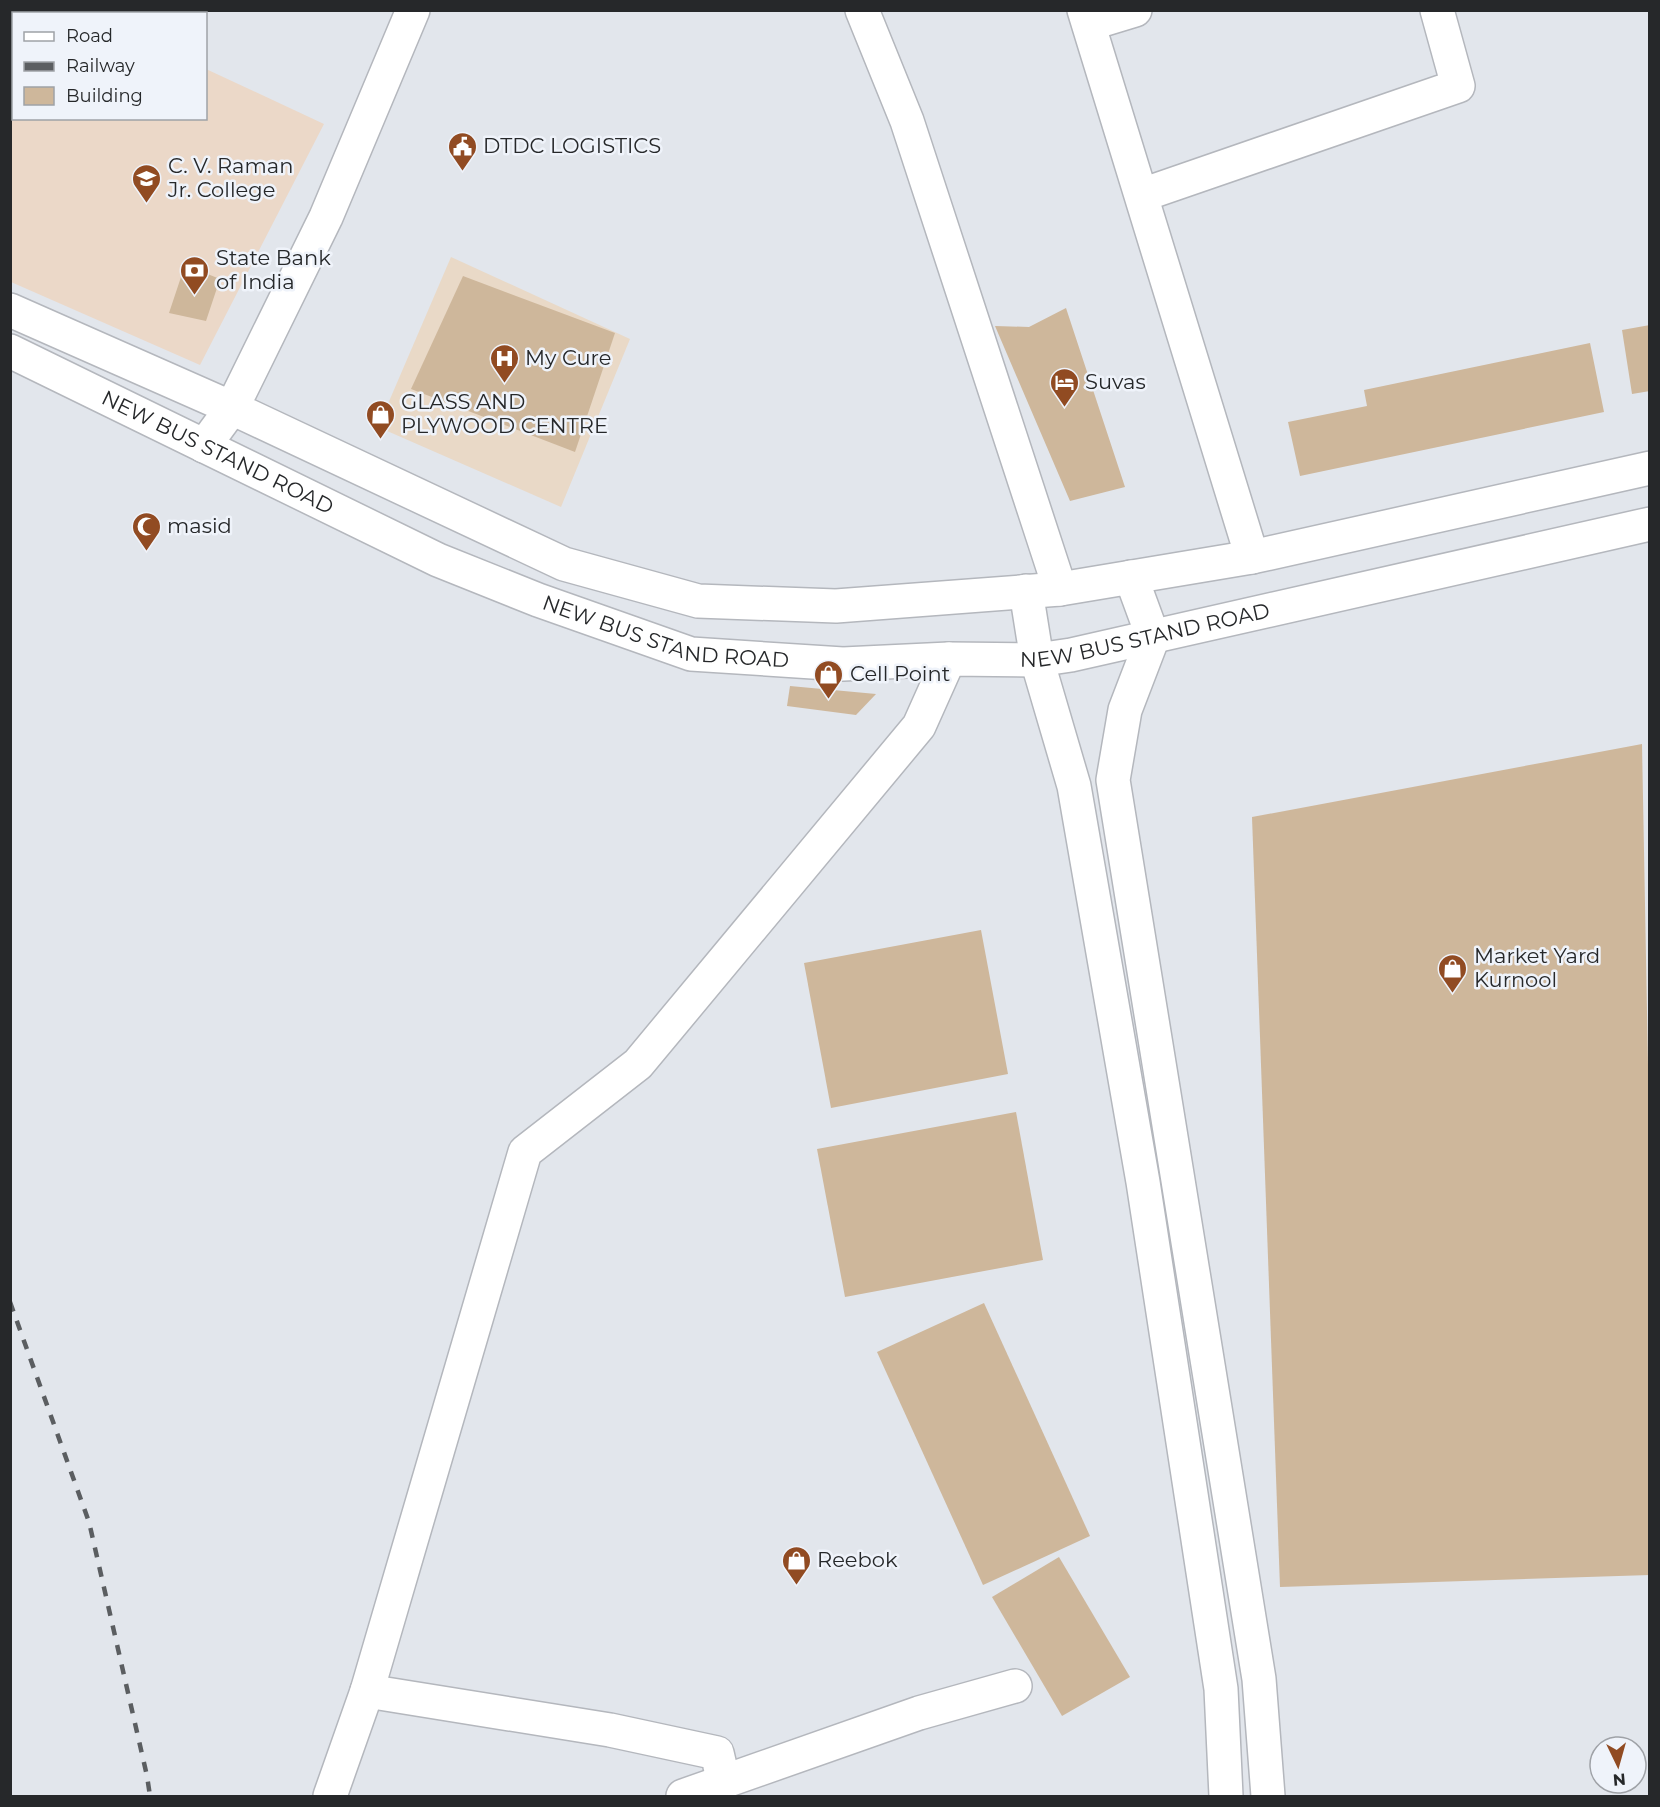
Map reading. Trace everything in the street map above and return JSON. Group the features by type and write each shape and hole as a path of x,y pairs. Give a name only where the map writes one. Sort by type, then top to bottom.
{"main road":[{"path":"204,446 232,408 326,217 413,10"},
{"path":"862,10 907,121 1059,589"},
{"path":"1135,10 1087,17 1252,557"},
{"path":"1142,195 1458,86 1437,10"},
{"name":"NEW BUS STAND ROAD","path":"10,310 232,408 564,564 698,601 836,606 1059,589 1252,557 1650,468"},
{"name":"NEW BUS STAND ROAD","path":"10,351 438,560 538,600 691,654 843,664 949,659 1037,660 1153,637 1650,524"},
{"path":"1131,577 1153,637 1125,710 1113,780 1259,1678 1268,1797"},
{"path":"1026,591 1037,660 1074,786 1143,1182 1221,1689 1226,1797"},
{"path":"330,1797 366,1691 525,1152 638,1064 919,726 949,659"},
{"path":"683,1797 919,1713 1015,1686"},
{"path":"366,1691 610,1730 717,1753 724,1783"}],"shaded area":[{"name":"C. V. Raman Jr. College","path":"79,10 83,12 12,12 12,120 207,120 207,69 324,124 200,365 11,282 11,11"},
{"name":"My Cure","path":"451,257 630,339 561,507 378,427"}],"building":[{"name":"State Bank of India","path":"185,265 220,279 206,321 169,313"},
{"path":"463,276 615,333 575,452 411,389"},
{"name":"Suvas","path":"1066,308 1125,487 1070,501 995,326 1029,327"},
{"path":"1650,325 1650,391 1632,394 1622,330"},
{"path":"1590,343 1604,412 1300,476 1288,422 1367,406 1364,390"},
{"name":"Cell Point","path":"790,686 876,694 856,715 787,706"},
{"name":"Market Yard Kurnool","path":"1642,744 1650,1172 1650,1575 1280,1587 1252,817"},
{"path":"981,930 1008,1074 831,1108 804,963"},
{"path":"1016,1112 1043,1260 845,1297 817,1149"},
{"path":"984,1303 1090,1536 983,1585 877,1352"},
{"path":"1059,1557 1130,1677 1062,1716 992,1597"}],"railway":[{"path":"10,1302 89,1522 150,1796"}],"place":[{"name":"DTDC LOGISTICS","path":"462,172"},
{"name":"C. V. Raman Jr. College","path":"147,204"},
{"name":"State Bank of India","path":"195,296"},
{"name":"My Cure","path":"504,384"},
{"name":"Suvas","path":"1064,408"},
{"name":"GLASS AND PLYWOOD CENTRE","path":"380,440"},
{"name":"masid","path":"146,552"},
{"name":"Cell Point","path":"829,700"},
{"name":"Market Yard Kurnool","path":"1453,994"},
{"name":"Reebok","path":"796,1586"}]}
